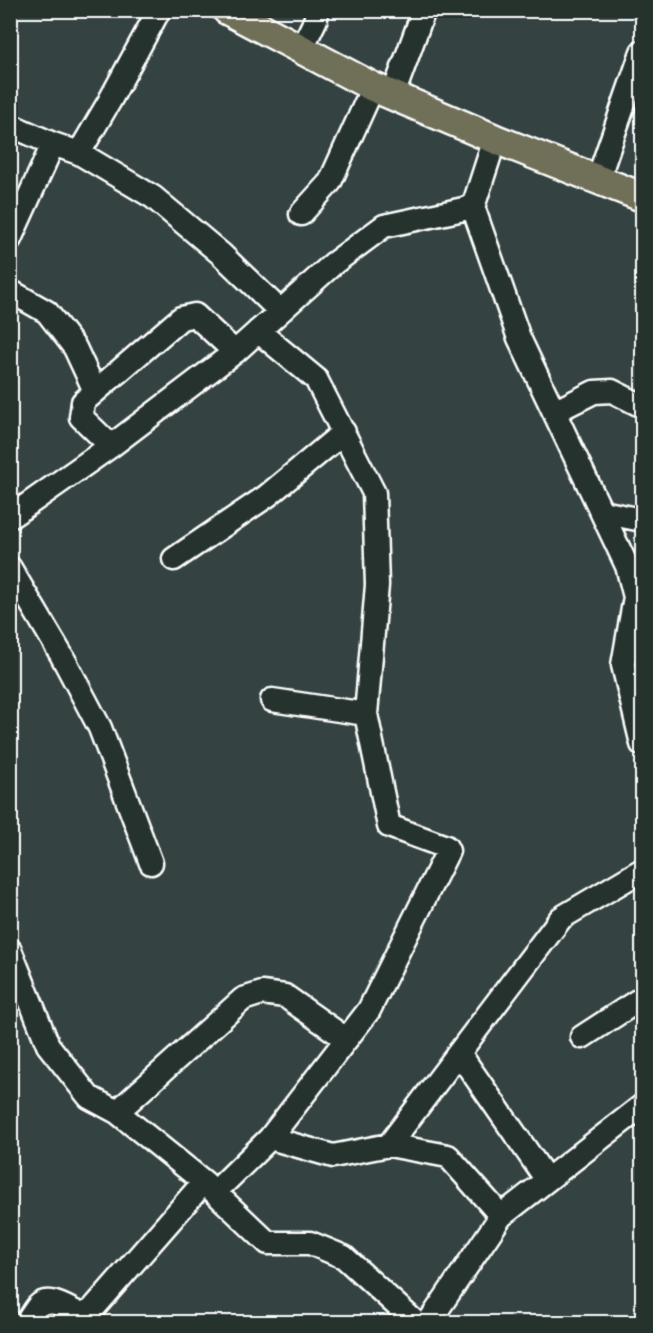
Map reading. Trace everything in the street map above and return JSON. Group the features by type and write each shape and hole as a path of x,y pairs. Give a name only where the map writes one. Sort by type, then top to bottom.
{"main road":[{"path":"241,14 301,50 383,91 495,139 642,196"}],"street":[{"path":"79,153 159,10"},
{"path":"301,50 316,19 316,10"},
{"path":"301,214 330,182 383,91 424,10"},
{"path":"598,179 642,52"},
{"path":"10,125 79,153 153,197 221,254 280,311"},
{"path":"495,139 473,207 519,338 627,566 635,597 634,650 623,665 642,744"},
{"path":"10,239 53,144"},
{"path":"10,517 111,446 235,352 334,263 384,226 473,207"},
{"path":"10,291 47,312 75,348 95,391"},
{"path":"111,446 81,417 83,402 181,318 195,315 235,352"},
{"path":"27,1323 38,1305 44,1302 52,1301 82,1315 92,1310 209,1187 270,1138 369,1010 448,851 446,848 389,826 366,714 377,585 374,493 316,378 258,331"},
{"path":"554,412 594,392 612,391 642,406"},
{"path":"174,560 267,496 344,432"},
{"path":"602,513 642,520"},
{"path":"10,568 62,656 100,728 151,863"},
{"path":"272,700 366,714"},
{"path":"389,1145 561,918 642,870"},
{"path":"10,950 48,1045 89,1097 117,1112 209,1187 268,1243 310,1243 344,1257 415,1323"},
{"path":"117,1112 243,999 262,993 285,996 346,1040"},
{"path":"582,1037 642,998"},
{"path":"459,1053 547,1180"},
{"path":"429,1323 501,1216 642,1106"},
{"path":"270,1138 333,1156 389,1145 448,1156 501,1216"}]}
